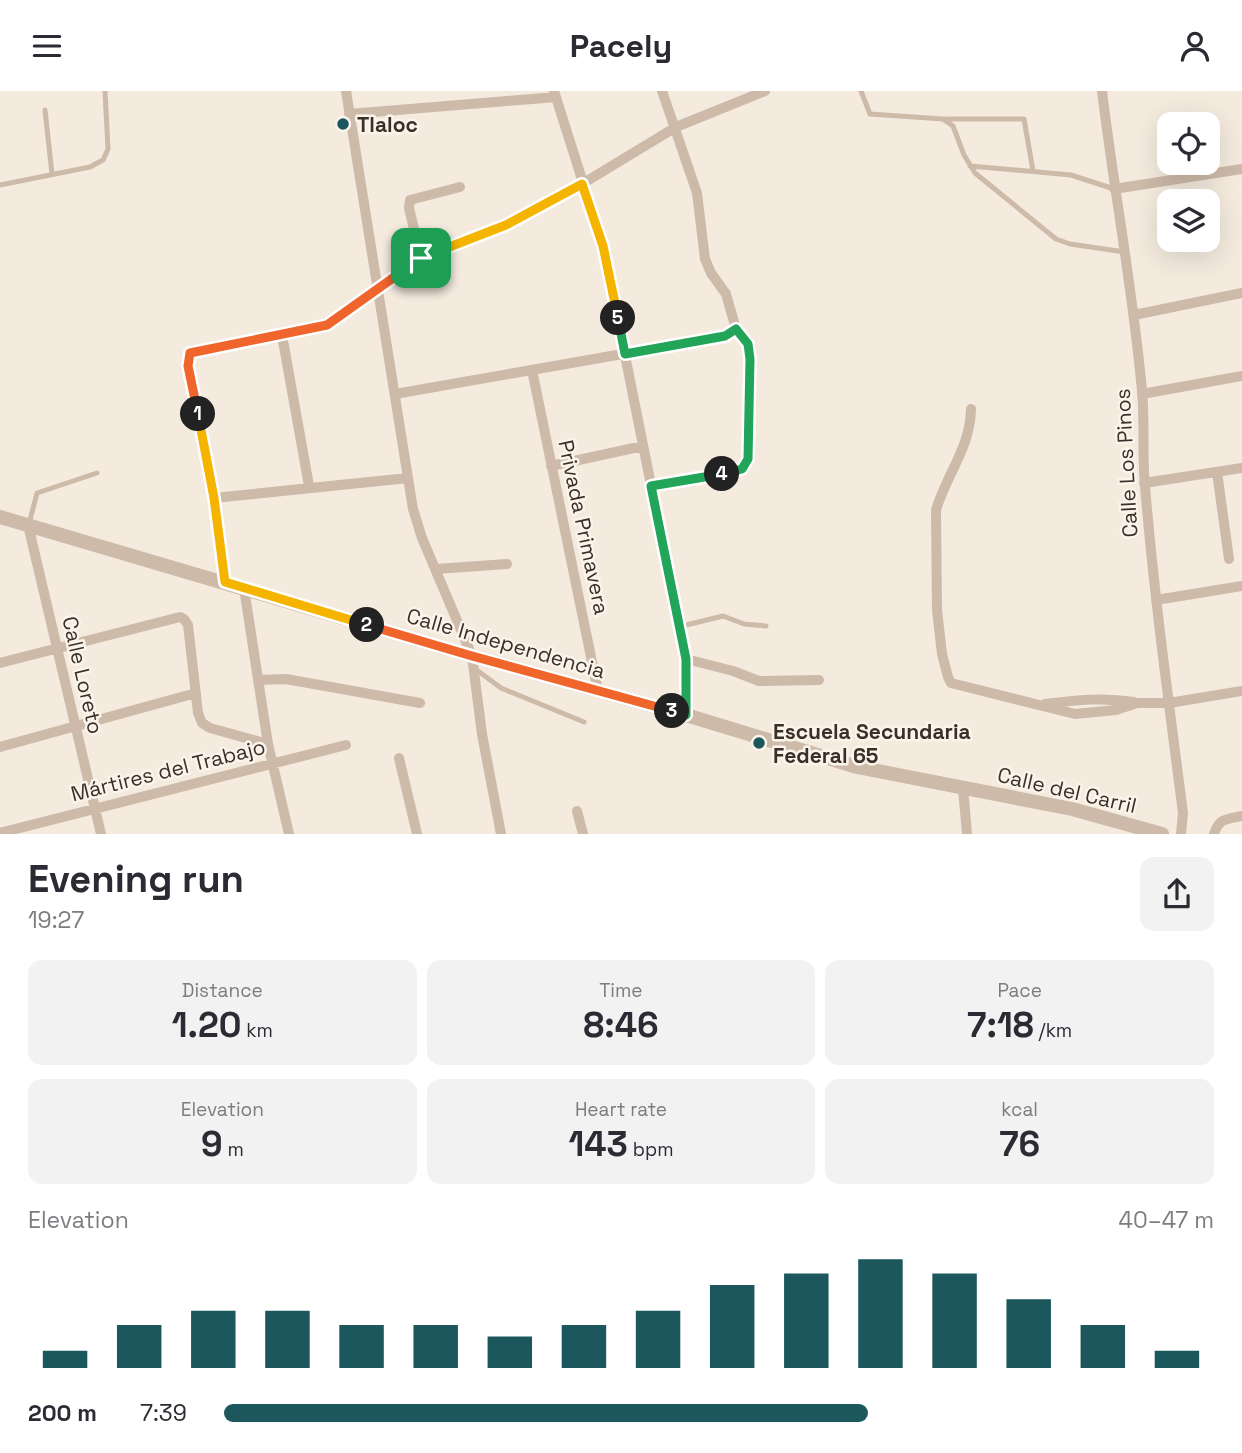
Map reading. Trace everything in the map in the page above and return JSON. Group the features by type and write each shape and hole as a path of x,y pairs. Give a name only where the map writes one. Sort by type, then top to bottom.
{"street":[{"path":"346,91 413,509 422,538 473,662 482,734 502,834"},
{"path":"651,486 742,469 748,459 748,344 736,329 726,294 705,259 697,193 663,91"},
{"path":"225,582 214,498 188,366 190,353 327,325 421,258 506,225 582,184 676,127 765,91"},
{"name":"Calle Los Pinos","path":"1102,91 1143,394 1144,483 1183,813 1181,834"},
{"path":"349,114 555,94 603,246 686,659 686,715"},
{"path":"1114,189 1242,169"},
{"path":"421,258 410,200 460,187"},
{"path":"1134,314 1242,293"},
{"path":"395,394 725,336 736,329"},
{"path":"282,335 309,486"},
{"name":"Privada Primavera","path":"532,370 598,691"},
{"path":"1143,394 1242,376"},
{"path":"971,409 971,429 940,495 936,510 937,610 945,666 951,683 958,687 1043,704 1075,714 1095,714 1137,703 1169,703 1242,691"},
{"path":"551,466 643,446"},
{"path":"1144,483 1242,468"},
{"path":"1217,472 1229,559"},
{"path":"214,498 309,486 408,478"},
{"name":"Calle Independencia","path":"0,517 225,582 473,662 686,715 857,767 963,787"},
{"name":"Calle Loreto","path":"28,525 101,834"},
{"path":"436,569 507,564"},
{"path":"1156,600 1242,586"},
{"path":"244,588 268,744 289,834"},
{"path":"0,663 174,617 184,619 188,625 198,713 202,723 210,728 268,744"},
{"path":"686,659 759,681 819,680"},
{"path":"258,680 286,679 420,703"},
{"path":"0,747 197,693"},
{"name":"Mártires del Trabajo","path":"0,833 346,745"},
{"path":"399,758 417,834"},
{"path":"963,787 967,834"},
{"name":"Calle del Carril","path":"963,787 1072,809 1135,830 1162,834"},
{"path":"577,811 583,834"},
{"path":"1214,834 1217,824 1242,816"}],"lane":[{"path":"0,185 90,167 103,160 108,149 105,91"},
{"path":"861,91 870,114 943,119 1024,120 1033,171"},
{"path":"45,110 52,174"},
{"path":"943,119 953,126 975,173 1056,239 1070,244 1125,253"},
{"path":"970,166 1071,175 1114,189"},
{"path":"28,525 37,493 97,473"},
{"path":"678,627 723,616 744,624 766,626"},
{"path":"473,662 501,688 584,722"}],"place":[{"name":"Tlaloc","path":"343,124"},
{"name":"Escuela Secundaria Federal 65","path":"759,743"}],"route":[{"path":"582,184 603,246 625,354 725,336 736,329 748,344 748,459 742,469 651,486 686,659 686,715 472,656 225,582 214,498 188,366 190,353 327,325 421,258 506,225 582,184"}]}
